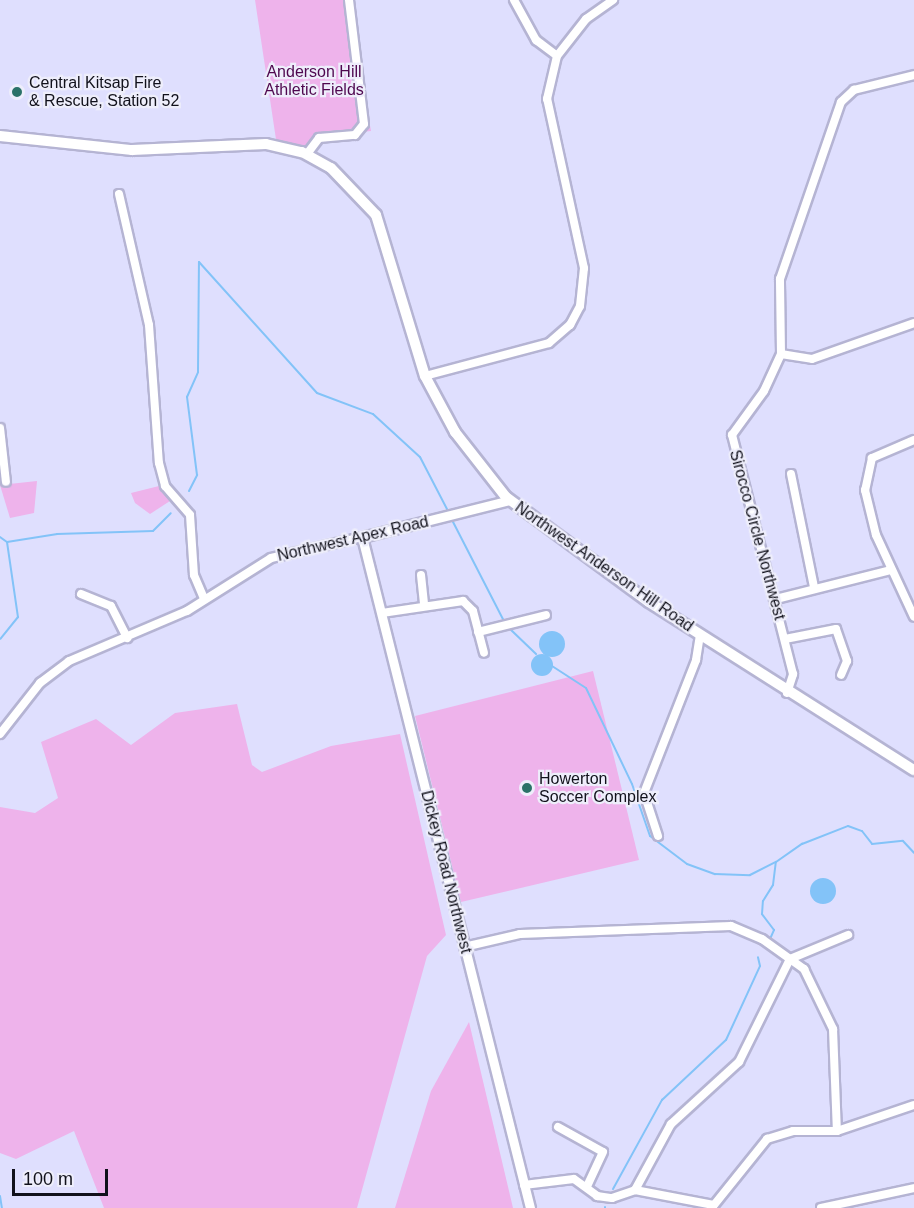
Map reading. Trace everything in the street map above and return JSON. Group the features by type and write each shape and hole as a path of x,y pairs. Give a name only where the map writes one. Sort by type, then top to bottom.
{"main road":[{"name":"Northwest Anderson Hill Road","path":"0,136 132,150 259,144 307,154 343,176 376,215 425,376 455,432 510,500 700,635 787,693 914,770"}],"street":[{"path":"307,154 319,138 355,135 364,124 349,0"},
{"path":"514,0 536,40 557,57"},
{"path":"425,376 549,343 570,325 580,306 584,268 549,111 557,57 586,19 613,0"},
{"name":"Sirocco Circle Northwest","path":"787,693 793,674 776,599 743,493 732,435 764,391 781,354 780,279 834,117 854,90 914,75"},
{"path":"119,194 149,325 159,463 165,486 190,515 194,575 204,600"},
{"path":"781,354 812,358 914,322"},
{"path":"0,428 6,482"},
{"path":"914,440 872,458 865,490 891,570 914,616"},
{"path":"791,474 814,587"},
{"name":"Northwest Apex Road","path":"0,734 40,683 69,661 127,638 204,600 271,558 510,500"},
{"name":"Dickey Road Northwest","path":"363,537 530,1208"},
{"path":"776,599 814,587 891,570"},
{"path":"421,575 424,605"},
{"path":"81,594 111,606 127,638"},
{"path":"382,613 463,601 478,632 484,653"},
{"path":"478,632 546,615"},
{"path":"785,639 836,629 847,661 841,675"},
{"path":"658,836 644,793 696,660 700,635"},
{"path":"464,947 504,938 731,926 804,969 833,1029 837,1131"},
{"path":"635,1190 671,1124 739,1062 790,959 848,935"},
{"path":"524,1185 561,1178 587,1187 597,1196 612,1198 635,1190 715,1207 767,1139 793,1131 837,1131 914,1105"},
{"path":"558,1127 603,1152 587,1187"},
{"path":"821,1208 914,1188"}],"green space":[{"name":"Anderson Hill Athletic Fields","path":"255,0 347,0 371,131 323,136 307,154 277,146"},
{"path":"37,481 34,513 10,518 0,485"},
{"path":"159,486 170,501 150,514 135,503 131,493"},
{"name":"Howerton Soccer Complex","path":"593,671 639,860 461,902 415,716"},
{"path":"237,704 252,765 262,772 331,746 400,734 446,935 427,956 357,1208 104,1208 74,1131 16,1159 0,1153 0,807 35,813 58,798 41,742 96,719 131,745 175,713"},
{"path":"469,1022 513,1208 395,1208 431,1091"}],"water":[{"path":"552,631 561,635 565,644 561,653 552,657 543,653 539,644 543,635"},
{"path":"542,654 550,657 553,665 550,673 542,676 534,673 531,665 534,657"},
{"path":"823,878 832,882 836,891 832,900 823,904 814,900 810,891 814,882"}],"waterway":[{"path":"199,262 317,393 373,414 420,457 449,513"},
{"path":"189,491 197,475 187,397 198,372 199,262"},
{"path":"7,542 57,534 153,531 171,513"},
{"path":"451,518 505,623"},
{"path":"0,537 7,542 18,617 0,639"},
{"path":"508,627 536,654"},
{"path":"552,666 586,688 632,784 650,836 687,864 715,874 750,875 776,862"},
{"path":"770,939 774,930 762,914 763,901 773,885 776,862 802,844 848,826 862,831 872,844 903,841 914,853"},
{"path":"613,1189 662,1100 726,1040 760,966 758,957"},
{"path":"0,1196 2,1208"}],"place":[{"name":"Central Kitsap Fire & Rescue, Station 52","path":"17,92"},
{"name":"Howerton Soccer Complex","path":"527,788"}]}
